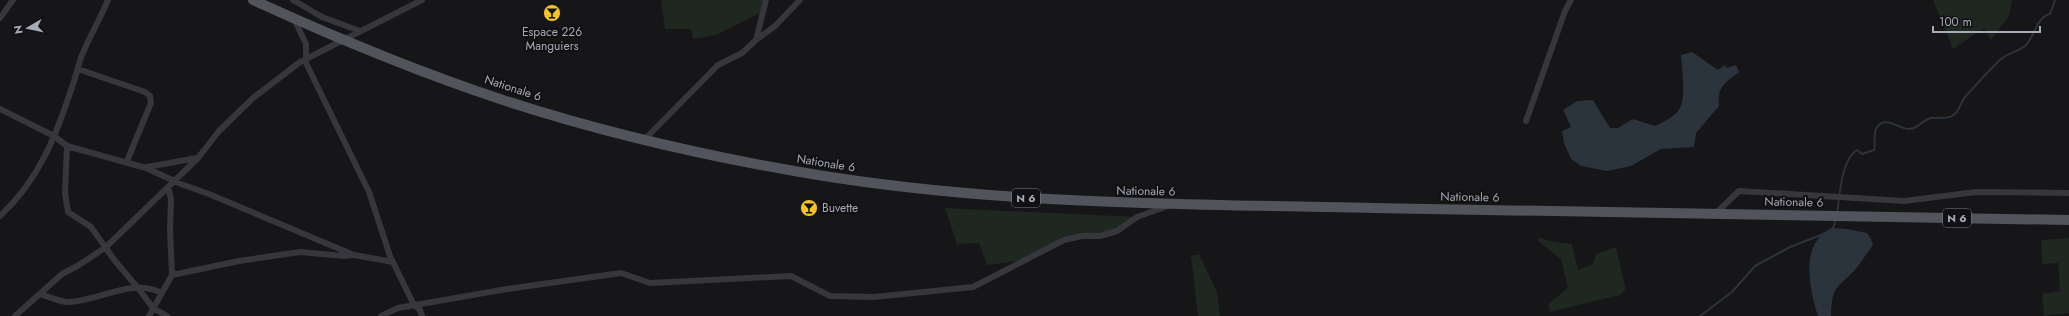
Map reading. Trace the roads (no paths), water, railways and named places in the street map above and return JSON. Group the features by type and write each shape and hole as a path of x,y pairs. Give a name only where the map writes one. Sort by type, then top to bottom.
{"main road":[{"name":"Nationale 6","path":"253,0 344,39 444,79 504,100 730,159 799,172 907,188 1062,201 2069,220"}],"street":[{"path":"0,18 13,0"},
{"path":"0,216 22,193 34,177 54,136 82,56 108,0"},
{"path":"15,316 62,274 79,265 106,247 198,158 219,131 235,114 305,59 422,0"},
{"path":"756,40 766,0"},
{"path":"645,138 718,65 742,53 775,26 800,0"},
{"path":"1526,121 1564,11 1571,0"},
{"path":"295,1 322,17 360,31"},
{"path":"294,18 306,44 305,59 328,105 335,125 358,166 370,192 393,262 414,305 420,310 422,316"},
{"path":"78,69 145,92 150,96 151,103 127,161"},
{"path":"0,109 54,136 67,146 127,161 146,168 354,255 393,262"},
{"path":"67,146 65,193 67,209 71,215 91,227 115,261 138,288 152,308 167,316"},
{"path":"146,168 198,158"},
{"path":"149,316 152,308 172,275 170,229 171,199 168,187"},
{"path":"1715,214 1739,191 1904,201 1976,192 2069,193"},
{"path":"381,316 398,308 414,305 507,289 621,273 650,283 791,276 830,296 874,297 973,287 1064,240 1082,236 1100,236 1117,231 1136,217 1173,204"},
{"path":"172,275 239,261 300,252 344,256 354,255"},
{"path":"40,294 66,302 138,288 152,288 162,293"}],"waterway":[{"path":"1837,213 1844,170 1852,155 1857,150 1862,154 1874,150 1875,131 1879,125 1887,122 1912,129 1928,119 1946,118 1955,114 1965,97 1996,63 2027,44 2039,22 2050,14 2055,0"},
{"path":"1700,316 1732,292 1755,266 1790,247 1821,235 1833,228 1836,219"}],"place":[{"name":"Espace 226 Manguiers","path":"552,13"},
{"name":"Buvette","path":"809,208"}]}
